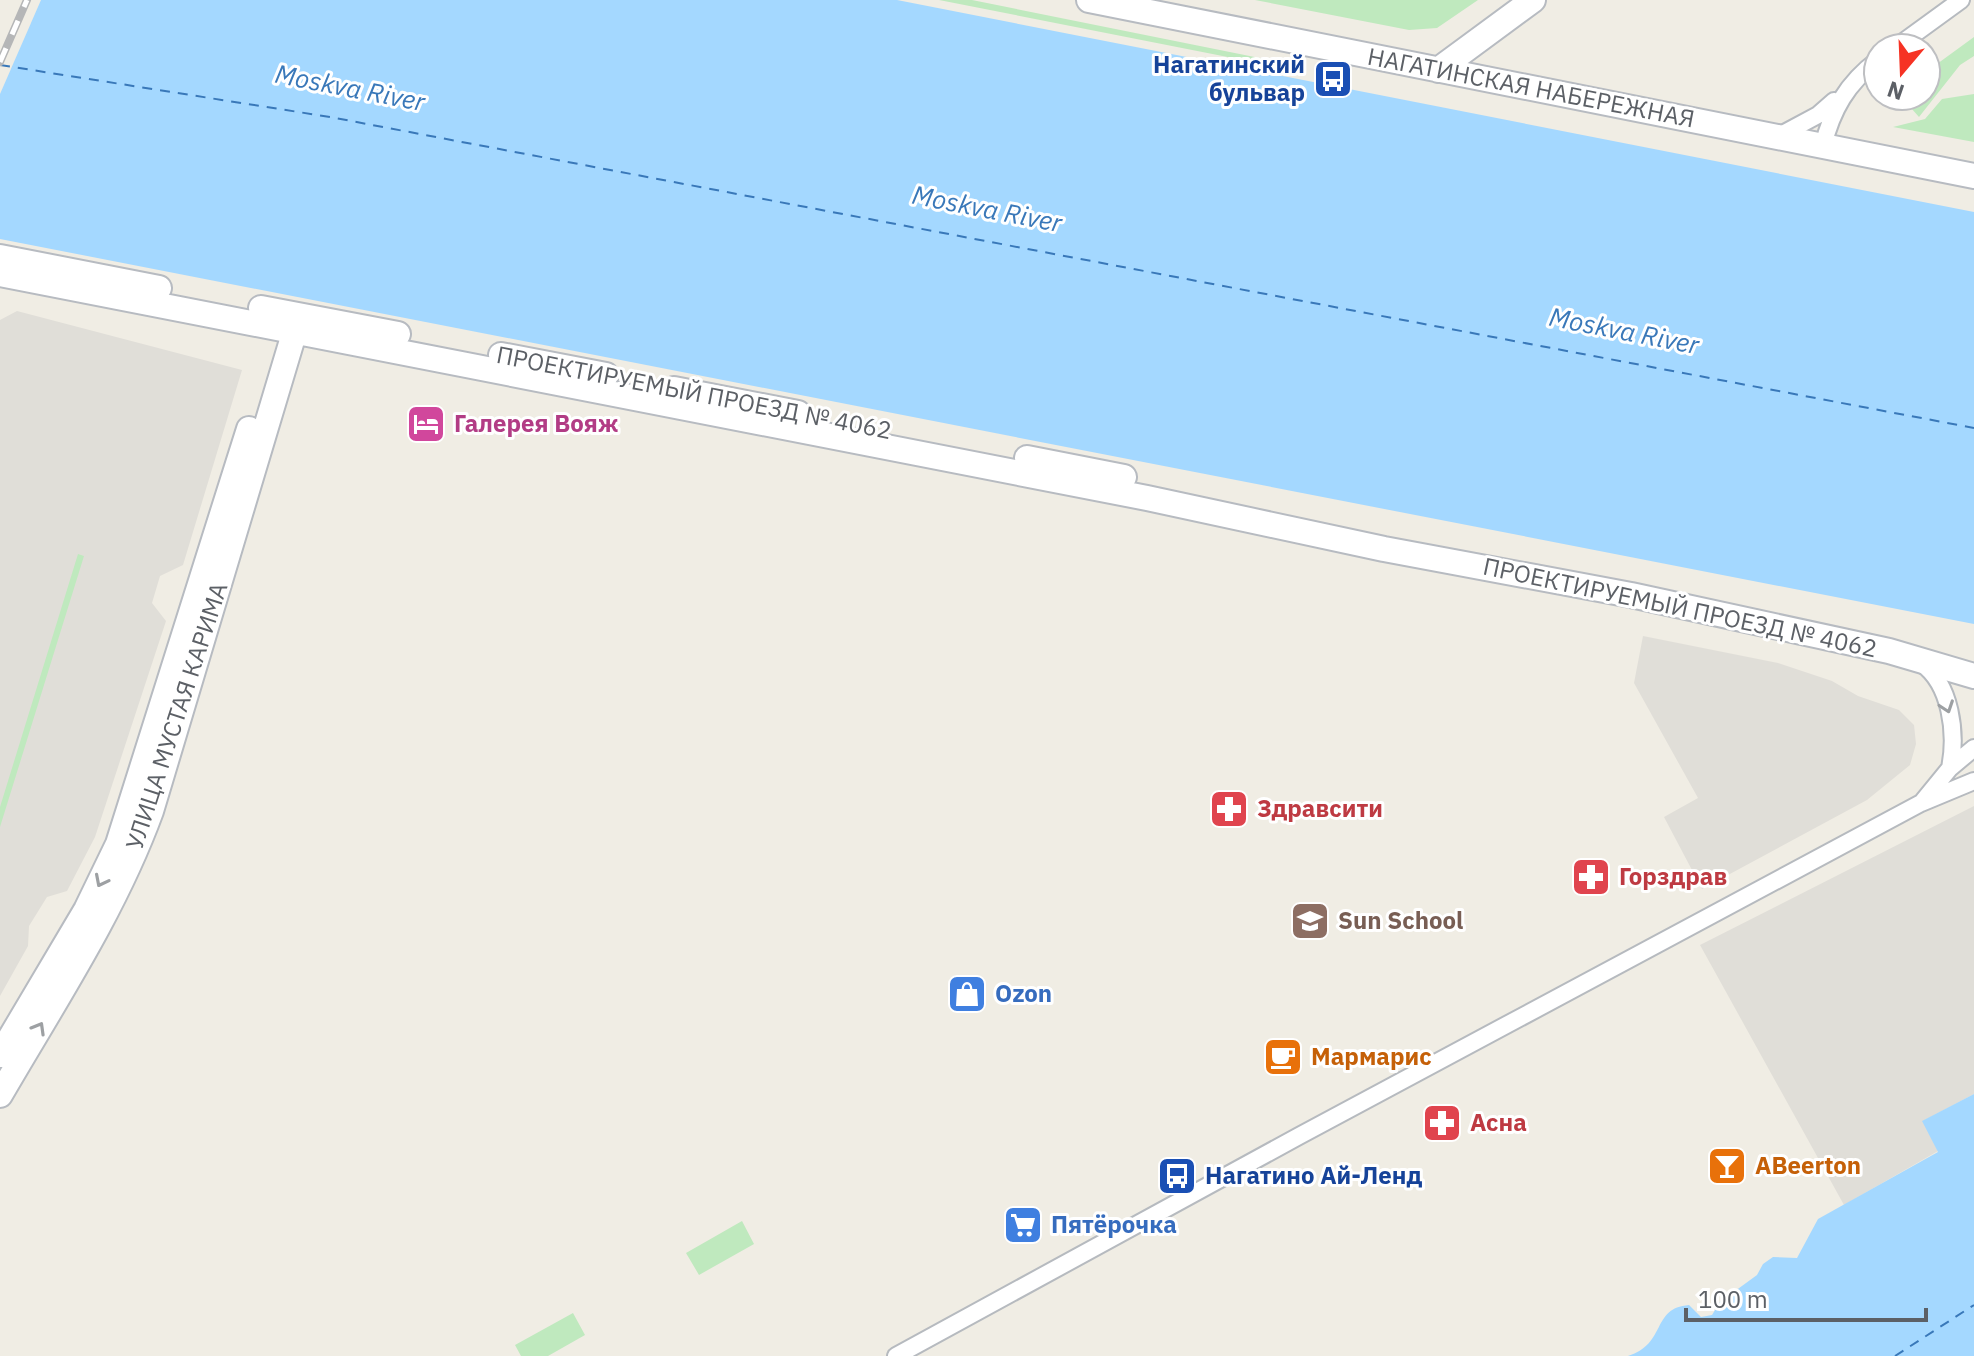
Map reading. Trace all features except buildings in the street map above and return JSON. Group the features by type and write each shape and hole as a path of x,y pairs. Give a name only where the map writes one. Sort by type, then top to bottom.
{"main road":[{"name":"НАГАТИНСКАЯ НАБЕРЕЖНАЯ","path":"1089,0 1974,176"},
{"path":"1438,70 1533,0"},
{"path":"1473,78 1478,50 1488,34"},
{"name":"ПРОЕКТИРУЕМЫЙ ПРОЕЗД № 4062","path":"0,257 289,321"},
{"name":"ПРОЕКТИРУЕМЫЙ ПРОЕЗД № 4062","path":"0,274 289,321 1150,481 1384,549 1645,598 1913,657 1974,676"},
{"name":"УЛИЦА МУСТАЯ КАРИМА","path":"0,1055 86,910 118,844 289,321"},
{"name":"УЛИЦА МУСТАЯ КАРИМА","path":"0,1095 102,919 136,851 151,811 289,321"}],"street":[{"path":"1917,32 1961,0"},
{"path":"1777,137 1818,115 1862,76"},
{"path":"1823,146 1830,117 1845,92"},
{"path":"1913,657 1931,671 1949,708 1953,754 1950,768"},
{"path":"1921,803 1950,768 1974,748"},
{"path":"896,1356 1921,803 1974,781"}],"shaded area":[{"path":"17,311 242,370 183,565 160,576 152,603 166,621 95,837 67,891 47,897 29,926 28,946 0,996 0,320"},
{"path":"1643,636 1778,663 1832,681 1858,696 1899,710 1914,725 1916,744 1910,765 1867,800 1702,889 1664,817 1698,798 1634,683"},
{"path":"1974,806 1974,1094 1923,1121 1938,1151 1844,1205 1700,945"}],"green space":[{"path":"939,0 972,0 1279,62 1278,67"},
{"path":"1255,0 1478,0 1437,28 1409,30"},
{"path":"1974,37 1974,56 1960,65 1942,88 1942,60"},
{"path":"1974,94 1974,142 1893,127 1925,119 1931,112 1942,112 1942,99"},
{"path":"78,554 84,556 0,827 0,807"},
{"path":"742,1221 754,1244 699,1275 686,1253"},
{"path":"573,1313 585,1335 548,1356 521,1356 515,1345"}],"water":[{"name":"Moskva River","path":"0,0 897,0 1974,212 1974,624 0,239"},
{"path":"1974,1094 1974,1356 1628,1356 1649,1343 1669,1313 1689,1305 1701,1317 1712,1315 1720,1302 1757,1275 1763,1264 1773,1257 1797,1258 1818,1219 1938,1152 1922,1121"}],"pier":[{"path":"0,0 41,0 0,94"}],"ferry route":[{"path":"0,65 330,117 1974,428"},
{"path":"1895,1356 1974,1305"}],"railway":[{"path":"0,62 27,0"}],"place":[{"name":"Нагатинский бульвар","path":"1333,79"},
{"name":"Галерея Вояж","path":"426,424"},
{"name":"Здравсити","path":"1229,809"},
{"name":"Горздрав","path":"1591,877"},
{"name":"Sun School","path":"1310,921"},
{"name":"Ozon","path":"967,994"},
{"name":"Мармарис","path":"1283,1057"},
{"name":"Асна","path":"1442,1123"},
{"name":"ABeerton","path":"1727,1166"},
{"name":"Нагатино Ай-Ленд","path":"1177,1176"},
{"name":"Пятёрочка","path":"1023,1225"}]}
